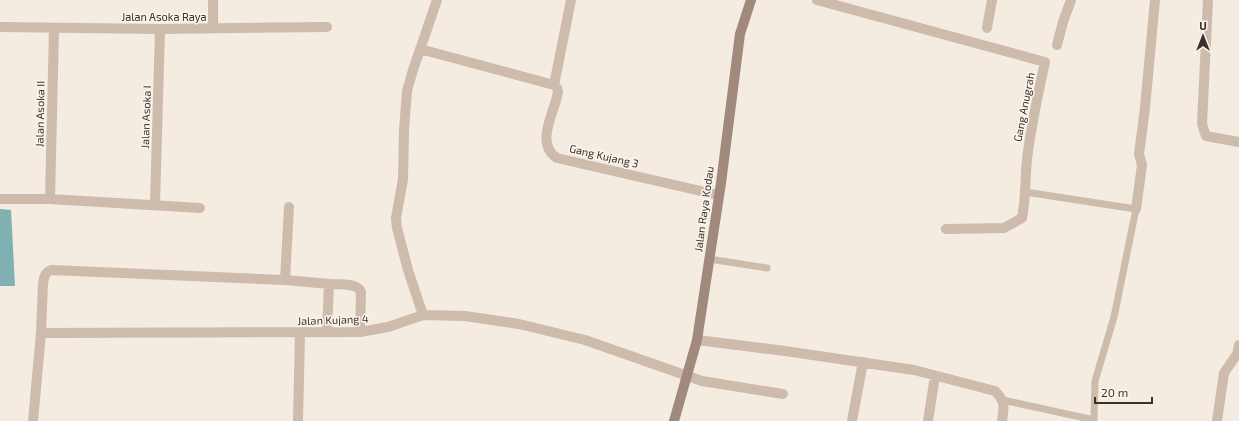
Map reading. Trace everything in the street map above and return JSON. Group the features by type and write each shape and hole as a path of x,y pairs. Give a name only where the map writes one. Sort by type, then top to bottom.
{"street":[{"path":"213,0 213,28"},
{"path":"423,315 408,270 397,228 396,218 403,179 404,130 407,91 437,0"},
{"path":"420,49 554,85 571,0"},
{"name":"Jalan Raya Kodau","path":"674,421 697,340 721,183 740,34 751,0"},
{"name":"Gang Anugrah","path":"817,0 1045,62 1028,147 1022,218 1004,228 946,229"},
{"path":"987,28 992,0"},
{"path":"1057,45 1071,0"},
{"path":"1136,209 1142,165 1139,154 1145,108 1155,0"},
{"path":"1208,0 1202,124 1206,136 1239,142"},
{"name":"Jalan Asoka Raya","path":"0,28 160,29 327,27"},
{"name":"Jalan Asoka II","path":"50,199 54,29"},
{"name":"Jalan Asoka I","path":"155,204 160,29"},
{"name":"Gang Kujang 3","path":"554,85 557,88 557,96 546,135 548,151 552,155 557,158 718,195"},
{"path":"0,199 50,199 155,204 200,208"},
{"path":"285,280 289,207"},
{"path":"33,421 41,333 44,277 47,272 51,270 285,280 355,286 360,289 361,292 360,332"},
{"path":"327,332 329,284"},
{"name":"Jalan Kujang 4","path":"41,333 360,332 388,327 423,315 465,316 519,324 585,340 702,381 783,394"},
{"path":"298,421 300,333"},
{"path":"697,340 914,370 995,391 1003,400 1004,406 1002,421"},
{"path":"1217,421 1224,373 1237,354 1239,345"},
{"path":"852,421 863,362"},
{"path":"928,421 935,376"}],"lane":[{"path":"1003,400 1094,420 1095,381 1114,317 1136,209 1025,192"},
{"path":"709,259 767,268"}],"water":[{"path":"0,209 11,210 15,286 0,286"}]}
